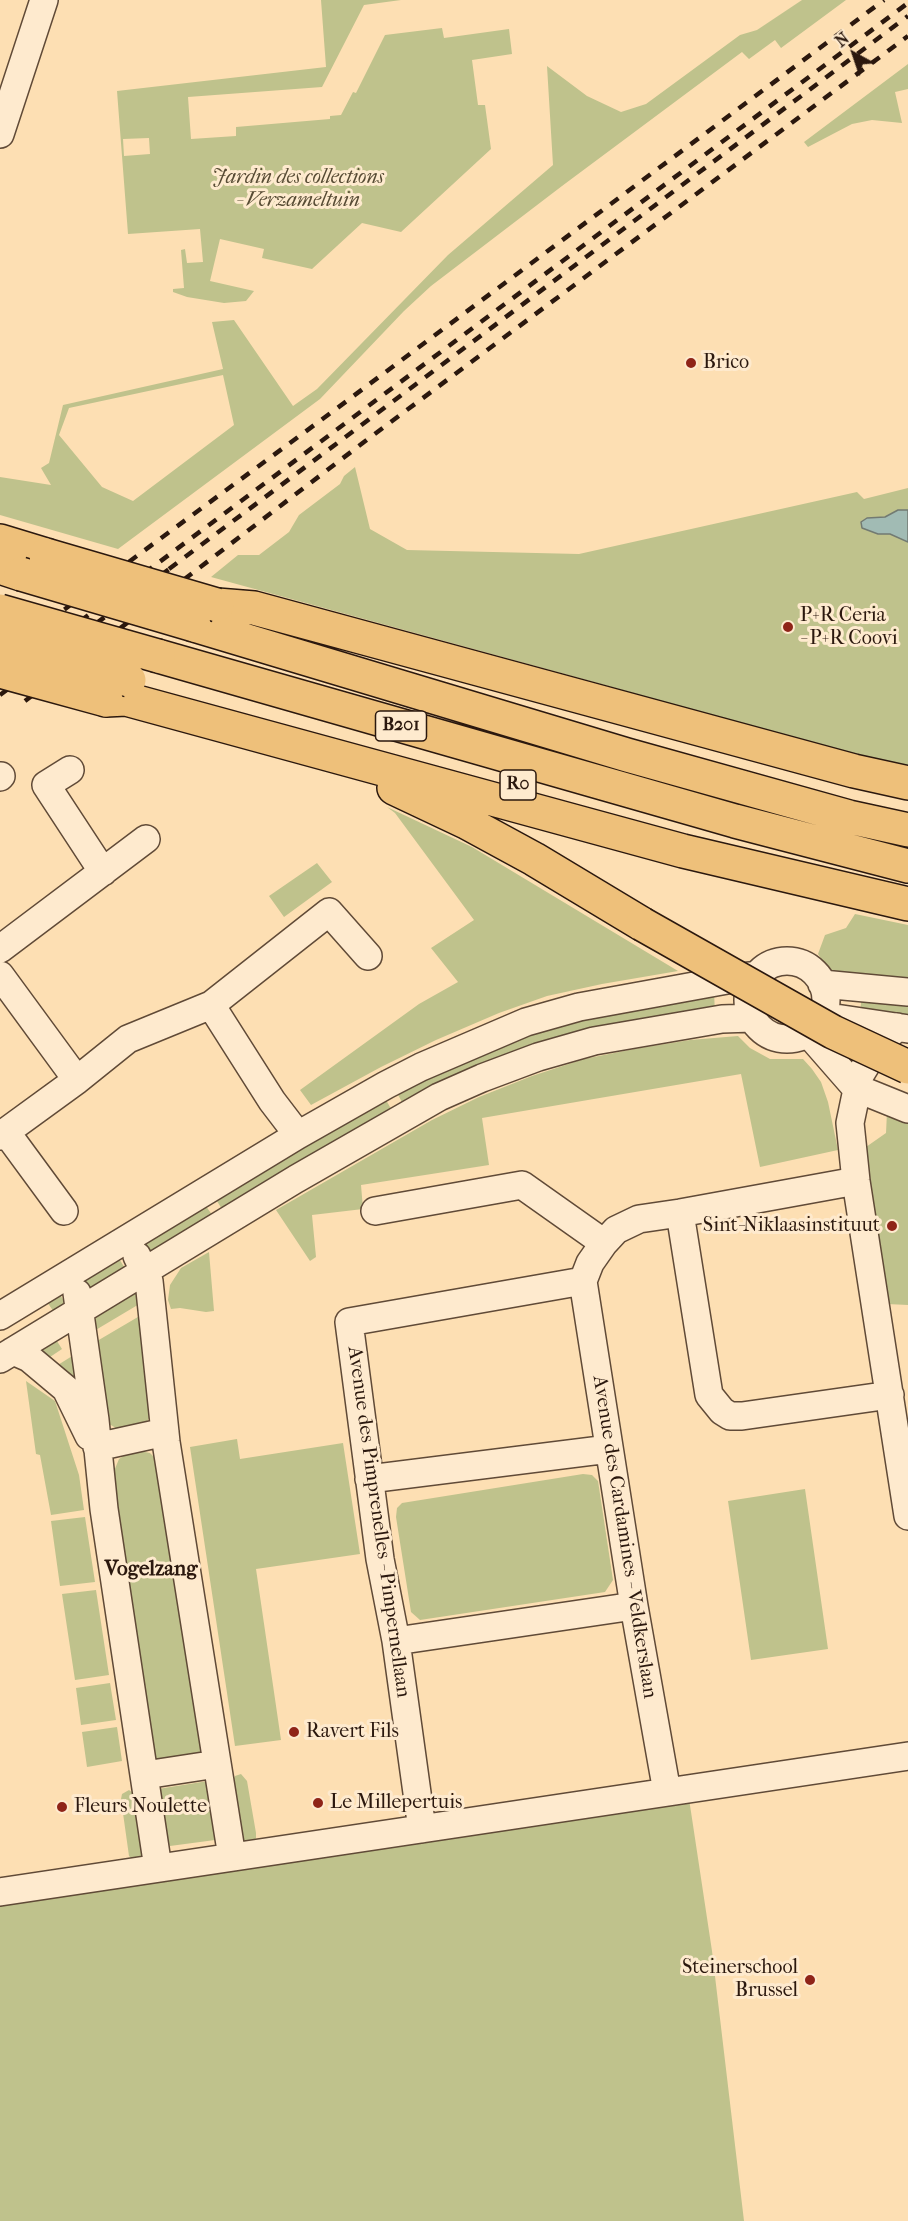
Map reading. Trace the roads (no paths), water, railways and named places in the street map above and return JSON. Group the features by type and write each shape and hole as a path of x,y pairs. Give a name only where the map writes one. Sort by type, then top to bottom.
{"highway":[{"path":"0,540 22,565 206,615 627,755 849,817 908,830"},
{"path":"206,615 255,608 854,771 908,783"},
{"name":"B201","path":"0,611 723,818 908,866"},
{"name":"R0","path":"0,644 118,690 908,886"},
{"path":"0,671 118,690 126,699 683,851 908,904"},
{"path":"118,690 121,709 399,790 466,822 534,859 642,924 833,1032 908,1067"}],"street":[{"path":"0,134 44,0"},
{"path":"70,770 46,785 102,872"},
{"path":"0,949 146,839"},
{"path":"64,1210 3,1134 128,1039 211,1005 329,912 368,956"},
{"path":"779,962 792,962 814,973 822,984 825,994 815,1024 796,1038 783,1039 771,1036 760,1029 752,1018 748,1004 749,989 756,976 766,967 779,962"},
{"path":"0,975 77,1080"},
{"path":"0,1316 297,1135 386,1084 472,1044 526,1022 579,1007 745,976 756,976"},
{"path":"822,984 908,992"},
{"path":"211,1005 272,1101 297,1135"},
{"path":"7,1355 144,1270 413,1112 482,1078 538,1057 594,1041 722,1019 752,1018"},
{"path":"815,1024 902,1028"},
{"path":"815,1024 856,1089 908,1109"},
{"path":"902,1028 877,1047 865,1063 856,1089 850,1123 856,1181 908,1516"},
{"path":"584,1281 590,1263 604,1243 616,1230 639,1219 856,1181"},
{"path":"375,1211 522,1185 604,1243"},
{"path":"680,1213 709,1395 722,1411 730,1416 742,1416 890,1395"},
{"path":"127,1238 149,1281 165,1432 232,1857"},
{"path":"73,1271 81,1309 104,1509 158,1868"},
{"name":"Avenue des Pimprenelles - Pimpernellaan","path":"422,1829 396,1641 369,1479 349,1322 584,1281"},
{"name":"Avenue des Cardamines - Veldkerslaan","path":"584,1281 634,1606 667,1792"},
{"path":"7,1355 29,1358 66,1389 86,1431 97,1447"},
{"path":"97,1447 165,1432"},
{"path":"369,1479 609,1449"},
{"path":"396,1641 634,1606"},
{"path":"0,1892 908,1756"},
{"path":"145,1775 217,1764"}],"water":[{"path":"898,510 908,510 908,542 890,534 878,534 862,528 861,522 867,518 885,517"}],"railway":[{"path":"0,657 884,0"},
{"path":"0,681 908,3"},
{"path":"169,569 908,16"},
{"path":"25,701 364,442 908,36"},
{"path":"0,695 176,564"}],"place":[{"name":"Brico","path":"691,363"},
{"name":"P+R Ceria - P+R Coovi","path":"788,627"},
{"name":"Sint-Niklaasinstituut","path":"892,1226"},
{"name":"Ravert Fils","path":"294,1732"},
{"name":"Le Millepertuis","path":"318,1803"},
{"name":"Fleurs Noulette","path":"62,1807"},
{"name":"Steinerschool Brussel","path":"810,1980"}],"district":[{"name":"Vogelzang","path":"151,1570"}],"park label":[{"name":"Jardin des collections - Verzameltuin","path":"298,190"}]}
